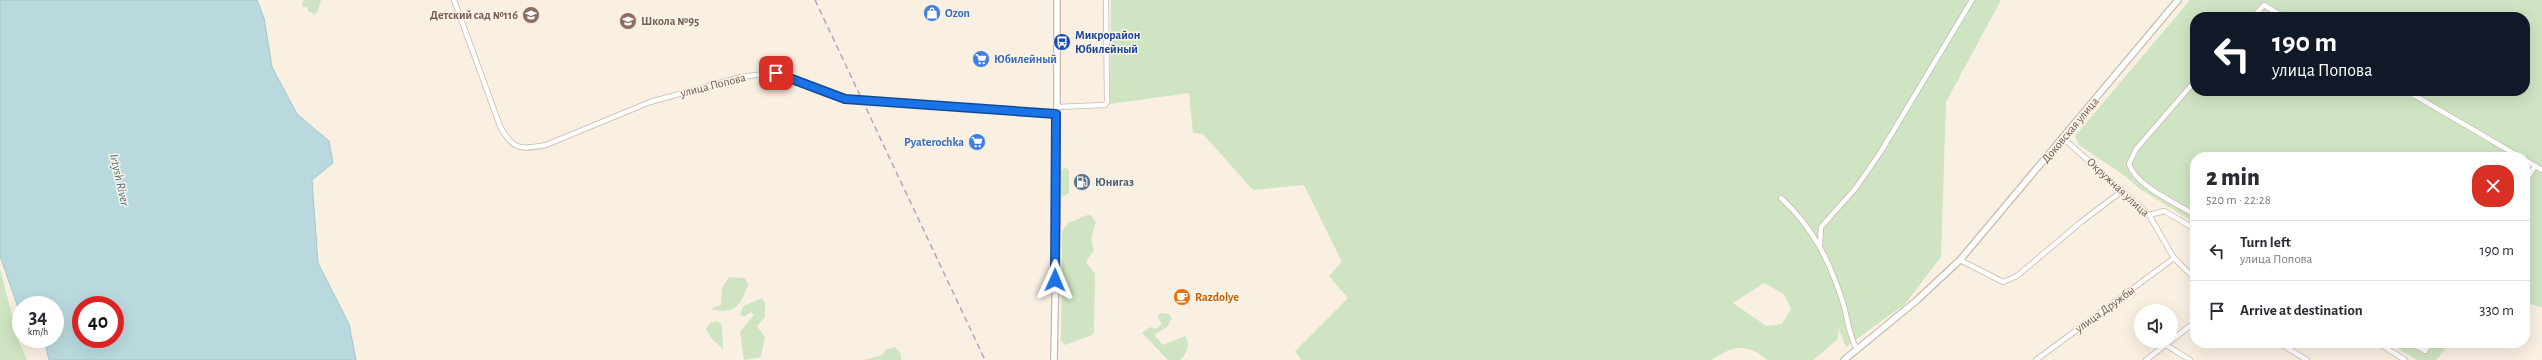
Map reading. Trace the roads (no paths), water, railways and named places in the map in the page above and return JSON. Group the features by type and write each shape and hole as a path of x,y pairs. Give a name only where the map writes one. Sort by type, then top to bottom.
{"street":[{"name":"улица Попова","path":"454,0 500,126 510,143 517,147 529,148 546,145 656,100 735,79 776,73 845,99 1056,114"},
{"path":"1054,360 1057,0"},
{"path":"1056,107 1105,105 1107,102 1106,0"},
{"path":"1820,244 1822,227 1855,189 1880,153 1972,0"},
{"name":"Доковская улица","path":"1844,360 1916,302 1960,260 2178,0"},
{"path":"2258,12 2264,5 2276,12"},
{"path":"2190,87 2136,149 2129,164 2137,177 2150,187 2190,212"},
{"path":"2416,96 2511,152"},
{"name":"Окружная улица","path":"2063,138 2149,215 2174,258 2190,274"},
{"path":"2530,163 2542,170"},
{"path":"2530,174 2535,166"},
{"path":"1960,260 2003,282 2017,276 2081,222 2122,191"},
{"path":"1782,198 1800,215 1820,244 1835,277 1845,309 1849,335 1856,350"},
{"path":"2149,215 2164,211 2190,226"},
{"name":"улица Дружбы","path":"2036,360 2174,258"},
{"path":"2178,335 2190,326"},
{"path":"2146,360 2162,348"},
{"path":"2171,348 2190,360"},
{"path":"2288,348 2308,360"},
{"path":"2386,348 2405,360"},
{"path":"2419,348 2425,352 2427,348"}],"water":[{"name":"Irtysh River","path":"0,0 257,0 264,18 272,67 297,114 329,141 333,163 312,180 318,263 349,324 356,360 49,360 46,348 64,348 64,296 14,296 0,256"}],"railway":[{"path":"815,0 985,360"}],"place":[{"name":"Ozon","path":"932,13"},
{"name":"Детский сад №116","path":"531,15"},
{"name":"Школа №95","path":"628,21"},
{"name":"Микрорайон Юбилейный","path":"1062,42"},
{"name":"Юбилейный","path":"981,59"},
{"name":"Pyaterochka","path":"977,142"},
{"name":"Юнигаз","path":"1082,182"},
{"name":"Razdolye","path":"1182,297"}]}
